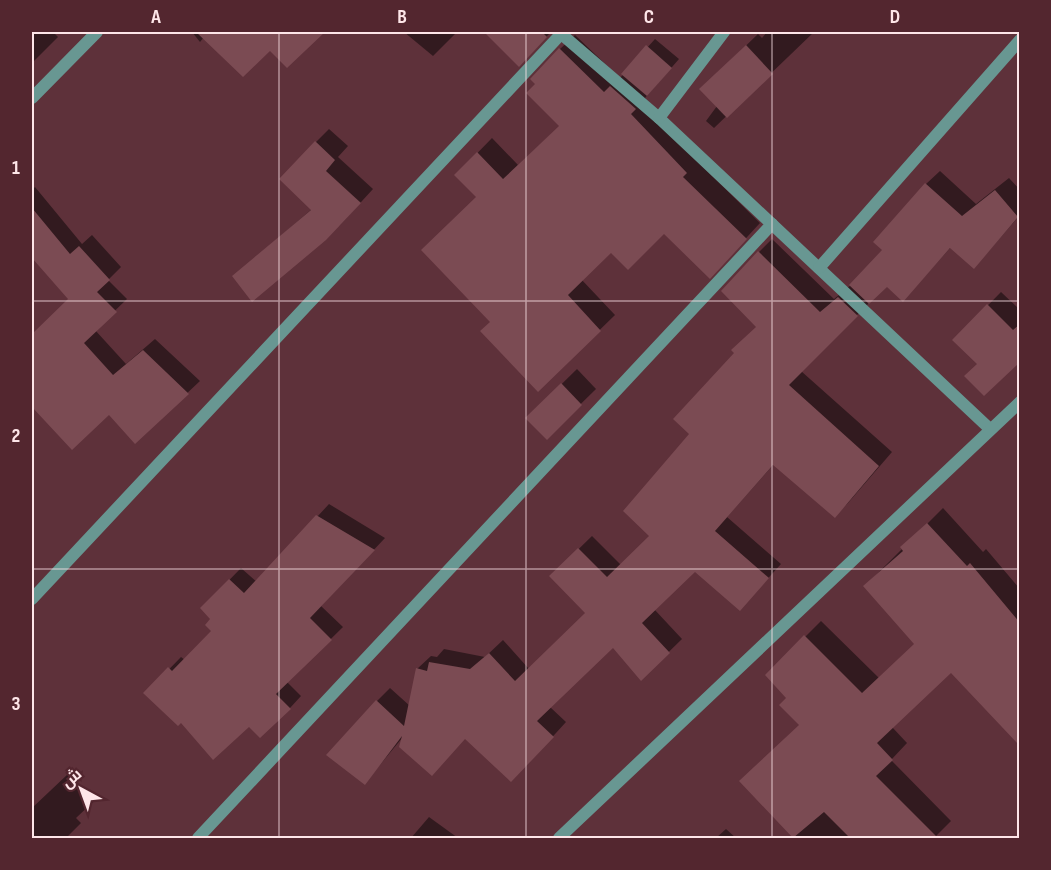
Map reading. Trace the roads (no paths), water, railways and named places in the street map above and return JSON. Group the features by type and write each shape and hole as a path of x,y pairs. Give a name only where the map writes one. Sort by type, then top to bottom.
{"street":[{"path":"32,98 97,32"},
{"path":"659,118 724,32"},
{"path":"32,598 560,33 659,118 990,429"},
{"path":"819,267 1020,40"},
{"path":"198,838 772,224"},
{"path":"559,838 1020,402"}]}
